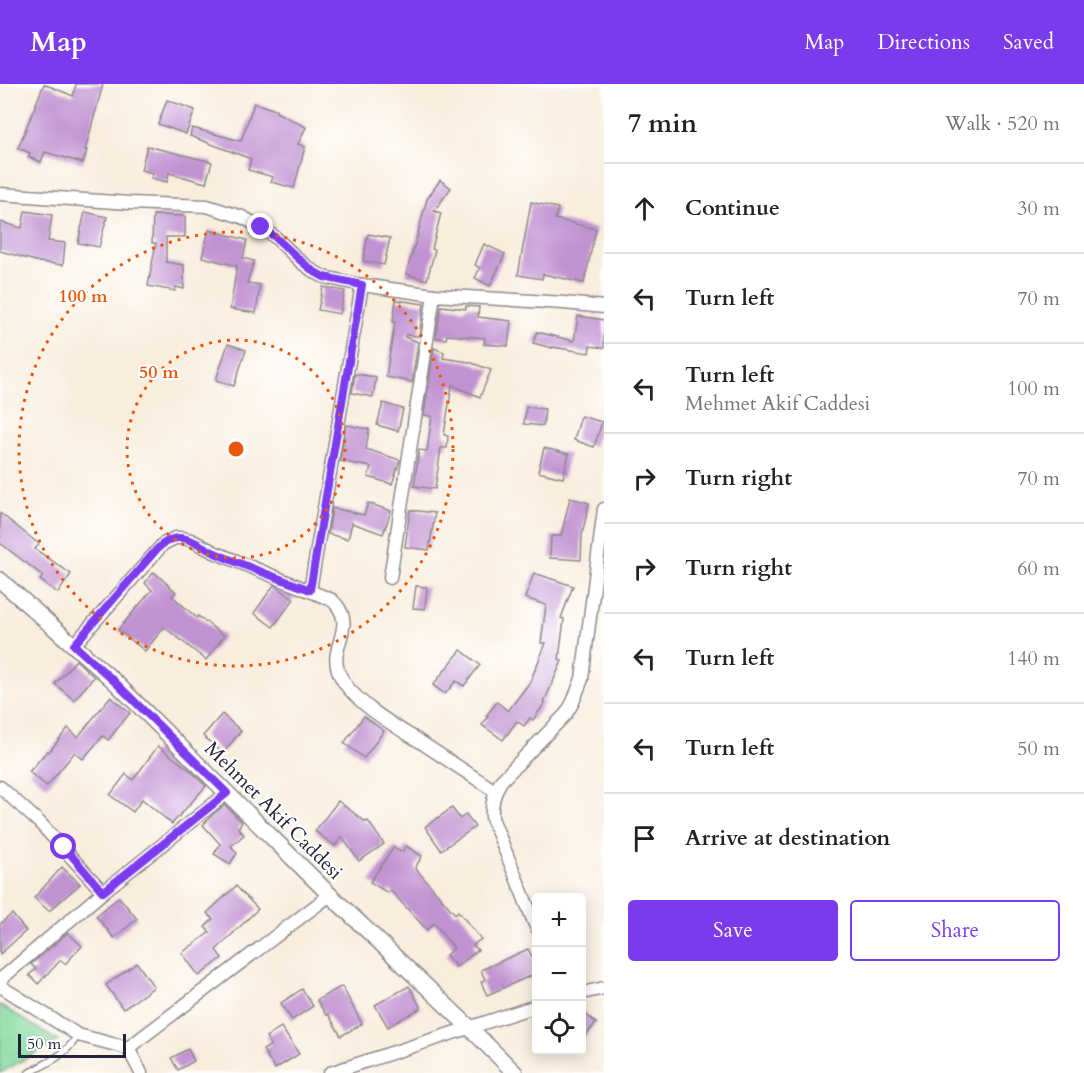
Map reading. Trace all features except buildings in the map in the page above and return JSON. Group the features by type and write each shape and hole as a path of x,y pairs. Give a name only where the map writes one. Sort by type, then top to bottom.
{"street":[{"path":"0,194 207,206 242,217 261,227 307,266 324,277 434,295 604,307"},
{"path":"310,590 362,285"},
{"path":"390,578 434,295"},
{"path":"532,915 492,818 492,800 501,781 566,714 578,692 582,679 604,509"},
{"path":"74,645 157,549 168,540 175,538 191,540 214,552 332,600 342,613 344,628 336,652 336,661 342,679 348,687 387,721 495,791"},
{"name":"Mehmet Akif Caddesi","path":"0,580 123,689 330,895 515,1073"},
{"path":"0,787 40,823 103,892"},
{"path":"0,980 103,892 227,793"},
{"path":"128,1048 330,895"},
{"path":"0,986 78,1035 128,1048 141,1073"},
{"path":"586,992 604,988"},
{"path":"330,1073 532,1008"}],"lane":[{"path":"29,1073 63,1054 78,1035"}],"green space":[{"path":"0,1005 58,1041 0,1073"}],"route":[{"path":"64,847 103,892 227,793 114,681 74,645 157,549 168,540 175,538 191,540 214,552 310,590 362,285 324,277 313,271 261,227"}]}
